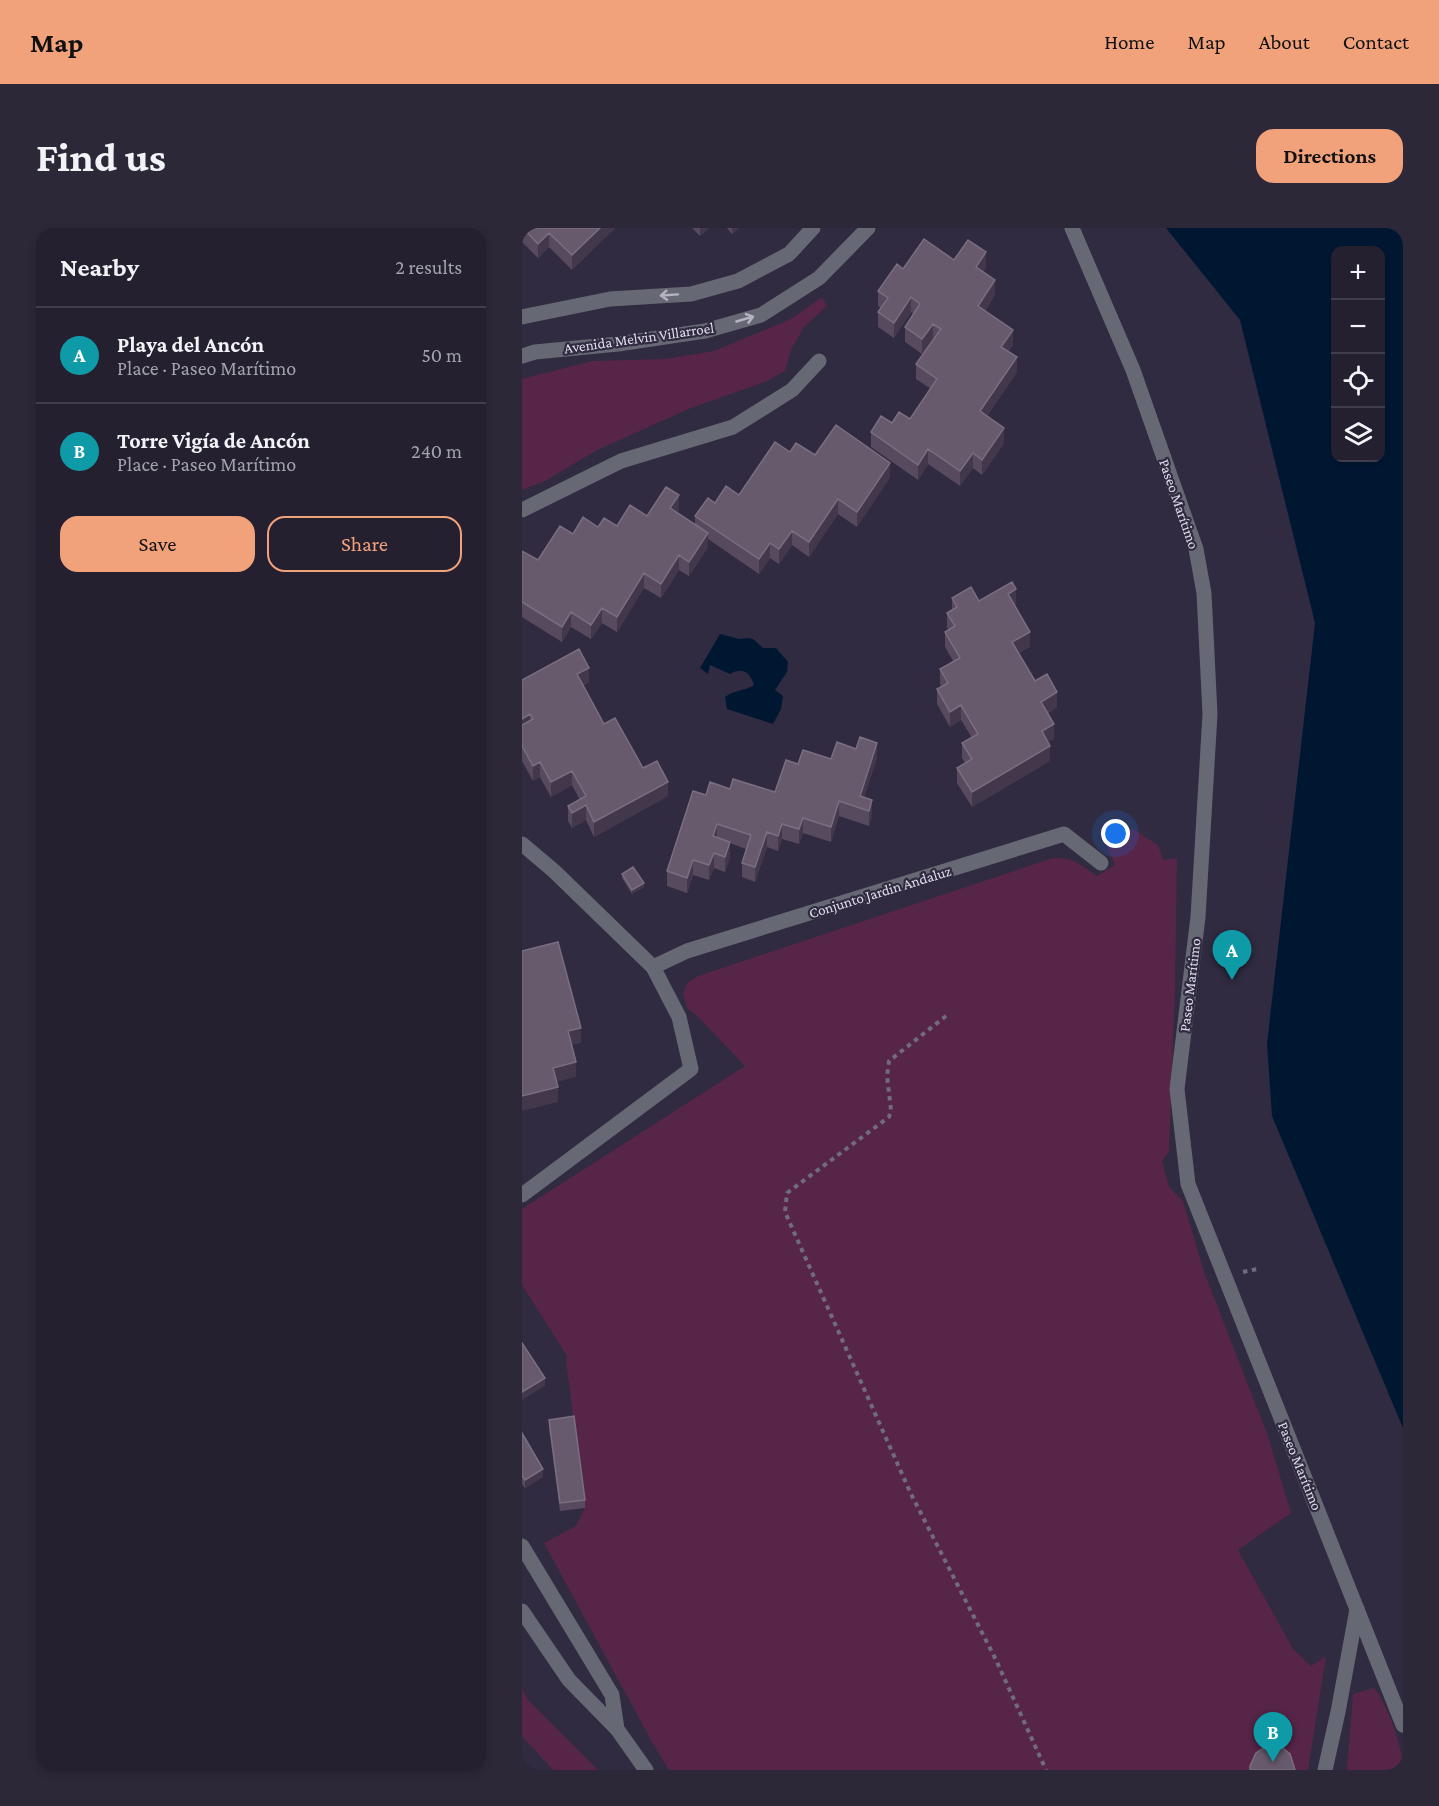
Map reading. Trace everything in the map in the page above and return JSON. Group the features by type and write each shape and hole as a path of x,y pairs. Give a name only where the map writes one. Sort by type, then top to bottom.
{"street":[{"path":"522,317 610,299 691,294 738,281 789,254 813,228"},
{"name":"Avenida Melvin Villarroel","path":"522,356 536,352 618,344 705,331 761,315 819,278 868,228"},
{"name":"Paseo Marítimo","path":"1072,228 1132,370 1196,549 1204,593 1209,726 1198,917 1177,1089 1188,1184 1403,1725"},
{"path":"522,510 621,461 733,427 792,390 819,361"},
{"name":"Conjunto Jardin Andaluz","path":"653,967 687,951 1064,834 1101,862"},
{"path":"522,844 554,871 653,967 679,1017 691,1069 522,1195"},
{"path":"522,1546 612,1695 617,1729"},
{"path":"1325,1770 1357,1609"},
{"path":"522,1611 569,1680 617,1729 646,1770"}],"path":[{"path":"946,1016 889,1061 886,1076 891,1110 889,1117 787,1193 785,1212 911,1494 996,1660 1046,1770"}],"shaded area":[{"path":"822,297 827,306 804,327 791,350 785,371 765,382 691,408 597,450 545,481 522,490 522,379 592,361 666,359 714,351 791,319"},
{"path":"1133,829 1158,845 1163,860 1177,858 1169,1151 1162,1161 1169,1187 1183,1201 1204,1272 1268,1436 1291,1513 1238,1550 1293,1649 1311,1666 1326,1656 1308,1770 669,1770 544,1543 576,1526 585,1507 567,1356 522,1285 522,1209 745,1066 688,1009 683,994 687,983 698,976 1050,859 1070,860 1097,876 1115,865 1107,847"},
{"path":"1374,1688 1394,1727 1403,1770 1347,1770 1353,1694"},
{"path":"522,1689 528,1700 598,1770 553,1770 522,1736"}],"water":[{"path":"1166,228 1403,228 1403,1428 1272,1116 1267,1044 1315,623 1240,320"},
{"path":"720,634 739,639 753,639 763,648 776,648 788,662 787,672 775,690 783,696 781,709 773,724 727,709 725,697 754,685 748,674 738,671 730,674 710,665 708,674 700,668"}],"building":[{"path":"523,228 600,228 572,255 549,233 538,244"},
{"path":"924,239 954,260 968,240 986,252 976,267 995,280 978,306 1013,330 1001,347 1017,357 980,411 1004,428 982,460 973,453 960,471 928,449 918,465 871,432 881,416 892,423 899,412 910,419 937,379 916,364 941,329 933,324 922,339 905,327 920,304 911,297 894,323 878,312 888,298 878,291 897,264 903,269"},
{"path":"836,425 890,463 857,512 838,499 809,542 792,531 779,549 770,543 759,559 695,516 708,498 715,503 726,486 739,495 775,442 790,452 796,443 815,455"},
{"path":"666,487 679,495 670,508 708,533 689,562 679,555 661,584 644,573 617,617 602,608 591,625 571,612 562,627 522,602 522,551 538,560 560,526 573,534 583,517 598,527 604,518 617,526 630,505 647,516"},
{"path":"1012,582 1016,589 1008,594 1030,632 1012,642 1035,681 1047,674 1057,692 1041,702 1054,724 1042,731 1050,746 972,792 957,768 972,759 962,743 978,734 961,705 950,712 937,689 948,683 940,669 960,658 945,632 955,626 947,613 957,607 952,598 971,587 979,601"},
{"path":"579,649 589,668 577,674 604,724 615,718 643,768 657,761 668,782 594,822 586,805 572,813 568,806 586,796 572,771 551,782 540,762 533,766 522,746 522,725 533,719 530,714 522,719 522,680"},
{"path":"860,737 877,743 860,796 872,800 869,811 839,801 831,827 803,818 799,829 782,824 778,836 767,832 755,867 742,863 751,835 717,824 713,836 730,842 725,857 714,853 709,865 693,860 687,878 667,871 693,791 706,795 710,782 730,789 733,779 775,792 786,760 798,764 803,750 831,759 837,742 856,749"},
{"path":"633,867 644,883 632,890 622,874"},
{"path":"558,942 581,1028 568,1031 576,1062 553,1068 558,1087 522,1096 522,951"},
{"path":"522,1343 545,1378 522,1392"},
{"path":"574,1416 585,1500 560,1503 549,1420"},
{"path":"522,1433 543,1469 525,1480 522,1476"},
{"path":"1277,1747 1290,1754 1295,1770 1250,1770 1256,1753 1262,1749"}],"place":[{"name":"Playa del Ancón","path":"1232,980"},
{"name":"Torre Vigía de Ancón","path":"1273,1762"}]}
